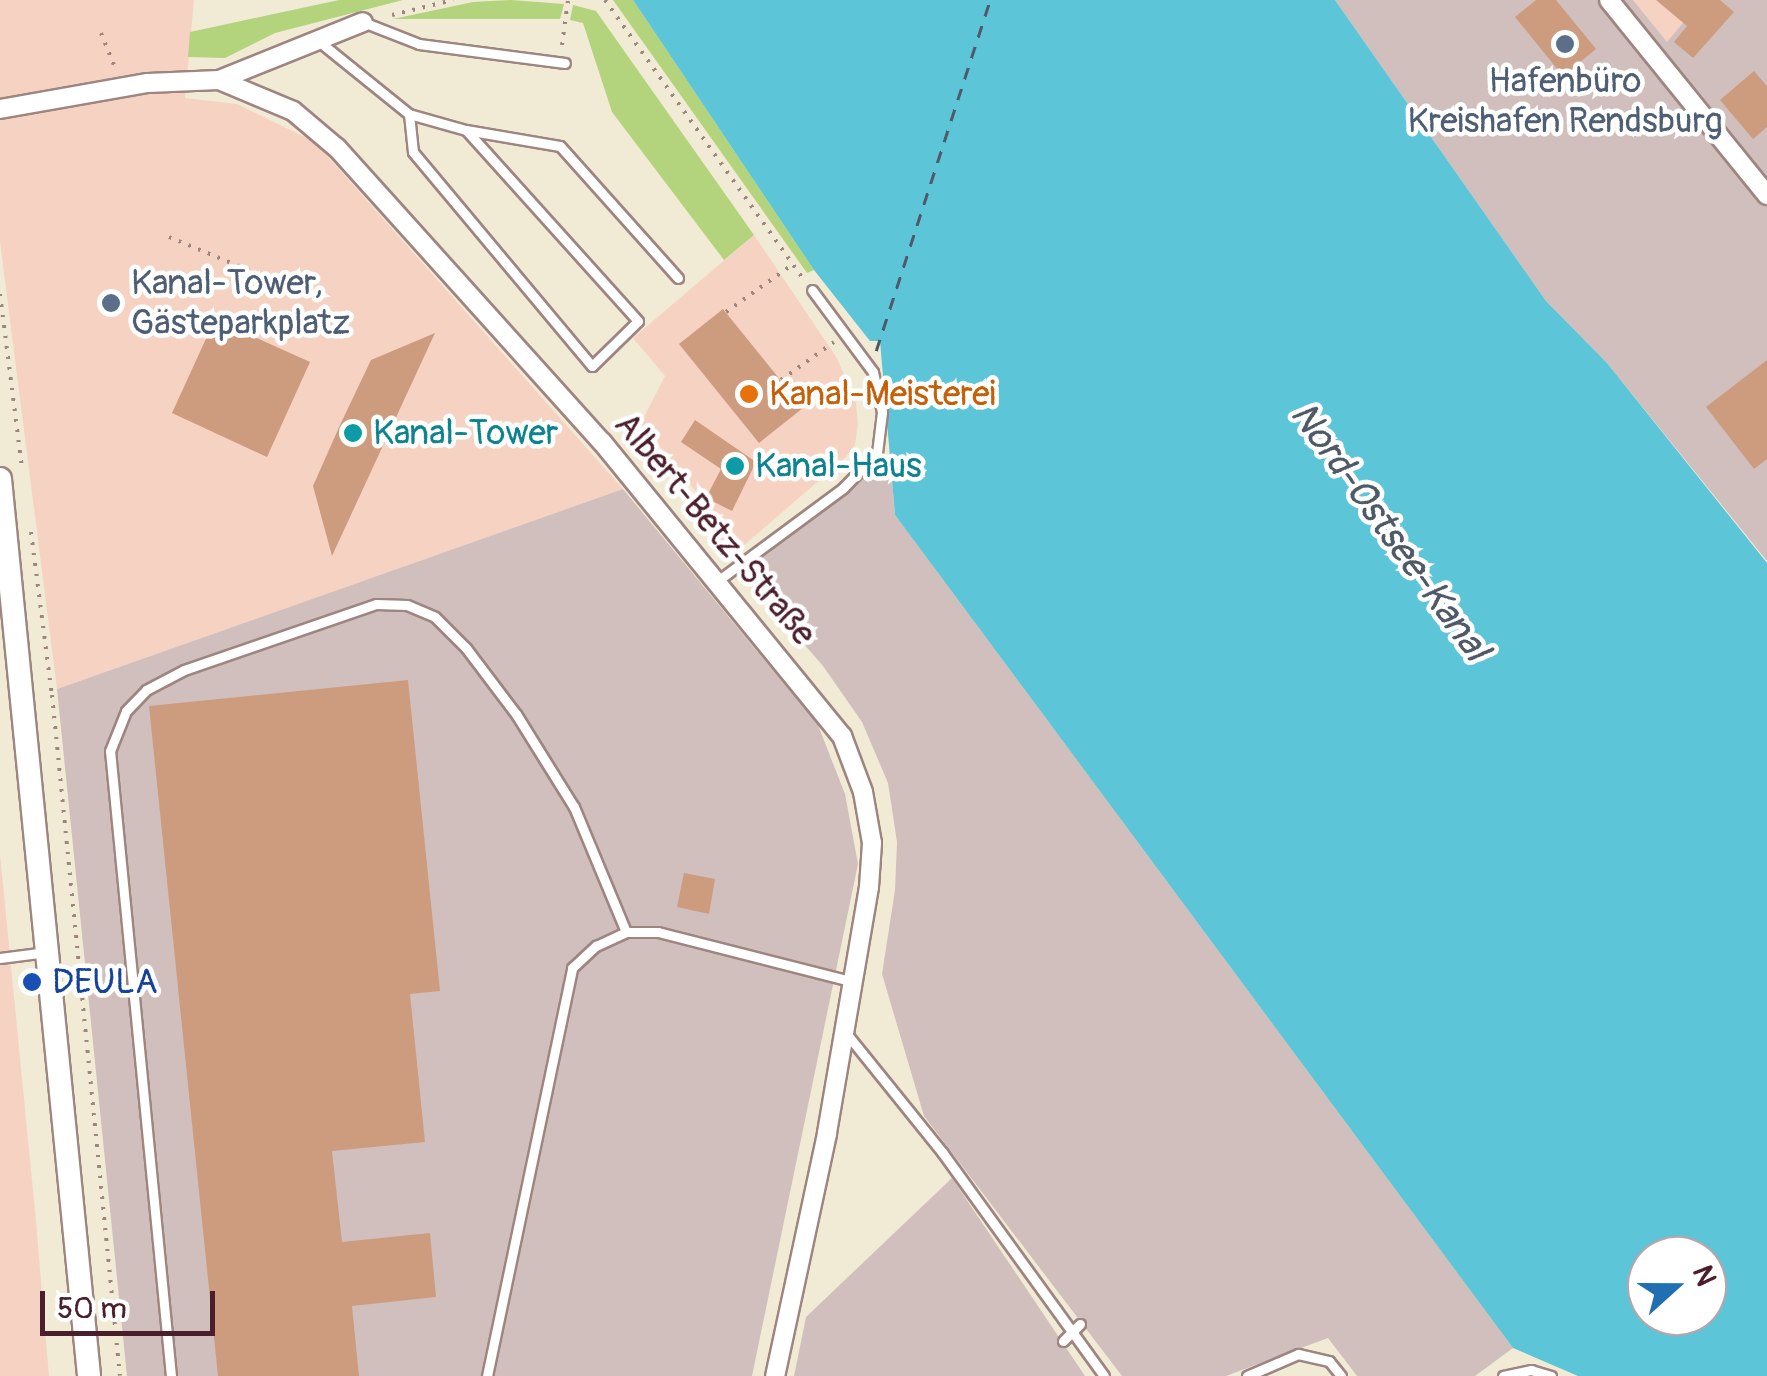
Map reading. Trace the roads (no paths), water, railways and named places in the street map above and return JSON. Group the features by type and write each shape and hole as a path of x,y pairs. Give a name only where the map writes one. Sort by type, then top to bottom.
{"street":[{"path":"1608,0 1767,195"},
{"path":"220,80 363,22"},
{"name":"Albert-Betz-Straße","path":"0,110 148,83 220,80 293,111 337,148 602,442 842,736 864,792 872,843 846,1033 775,1376"},
{"path":"0,479 50,952 83,1375"}],"lane":[{"path":"363,22 419,44 562,63"},
{"path":"316,38 409,114 466,130 560,146 678,278"},
{"path":"409,114 413,152 592,366 638,321 466,130"},
{"path":"716,582 843,488 877,452 882,412 873,372 812,290"},
{"path":"172,1376 110,751 126,711 146,690 184,670 376,604 407,604 434,617 466,648 516,714 574,807 626,932"},
{"path":"486,1376 572,968 596,946 626,932 658,932 854,982"},
{"path":"0,958 50,952"},
{"path":"846,1033 942,1152 1104,1376"},
{"path":"1063,1341 1080,1324"},
{"path":"1247,1376 1298,1354 1329,1362 1341,1376"},
{"path":"1503,1376 1531,1370 1551,1376"}],"water":[{"name":"Nord-Ostsee-Kanal","path":"633,0 1335,0 1546,301 1607,363 1767,563 1767,1376 1578,1376 1513,1348 895,515 880,341 870,341 814,270"}],"place":[{"name":"Hafenbüro Kreishafen Rendsburg","path":"1565,44"},
{"name":"Kanal-Tower, Gästeparkplatz","path":"111,303"},
{"name":"Kanal-Meisterei","path":"749,394"},
{"name":"Kanal-Tower","path":"353,433"},
{"name":"Kanal-Haus","path":"735,466"},
{"name":"DEULA","path":"32,982"}]}
